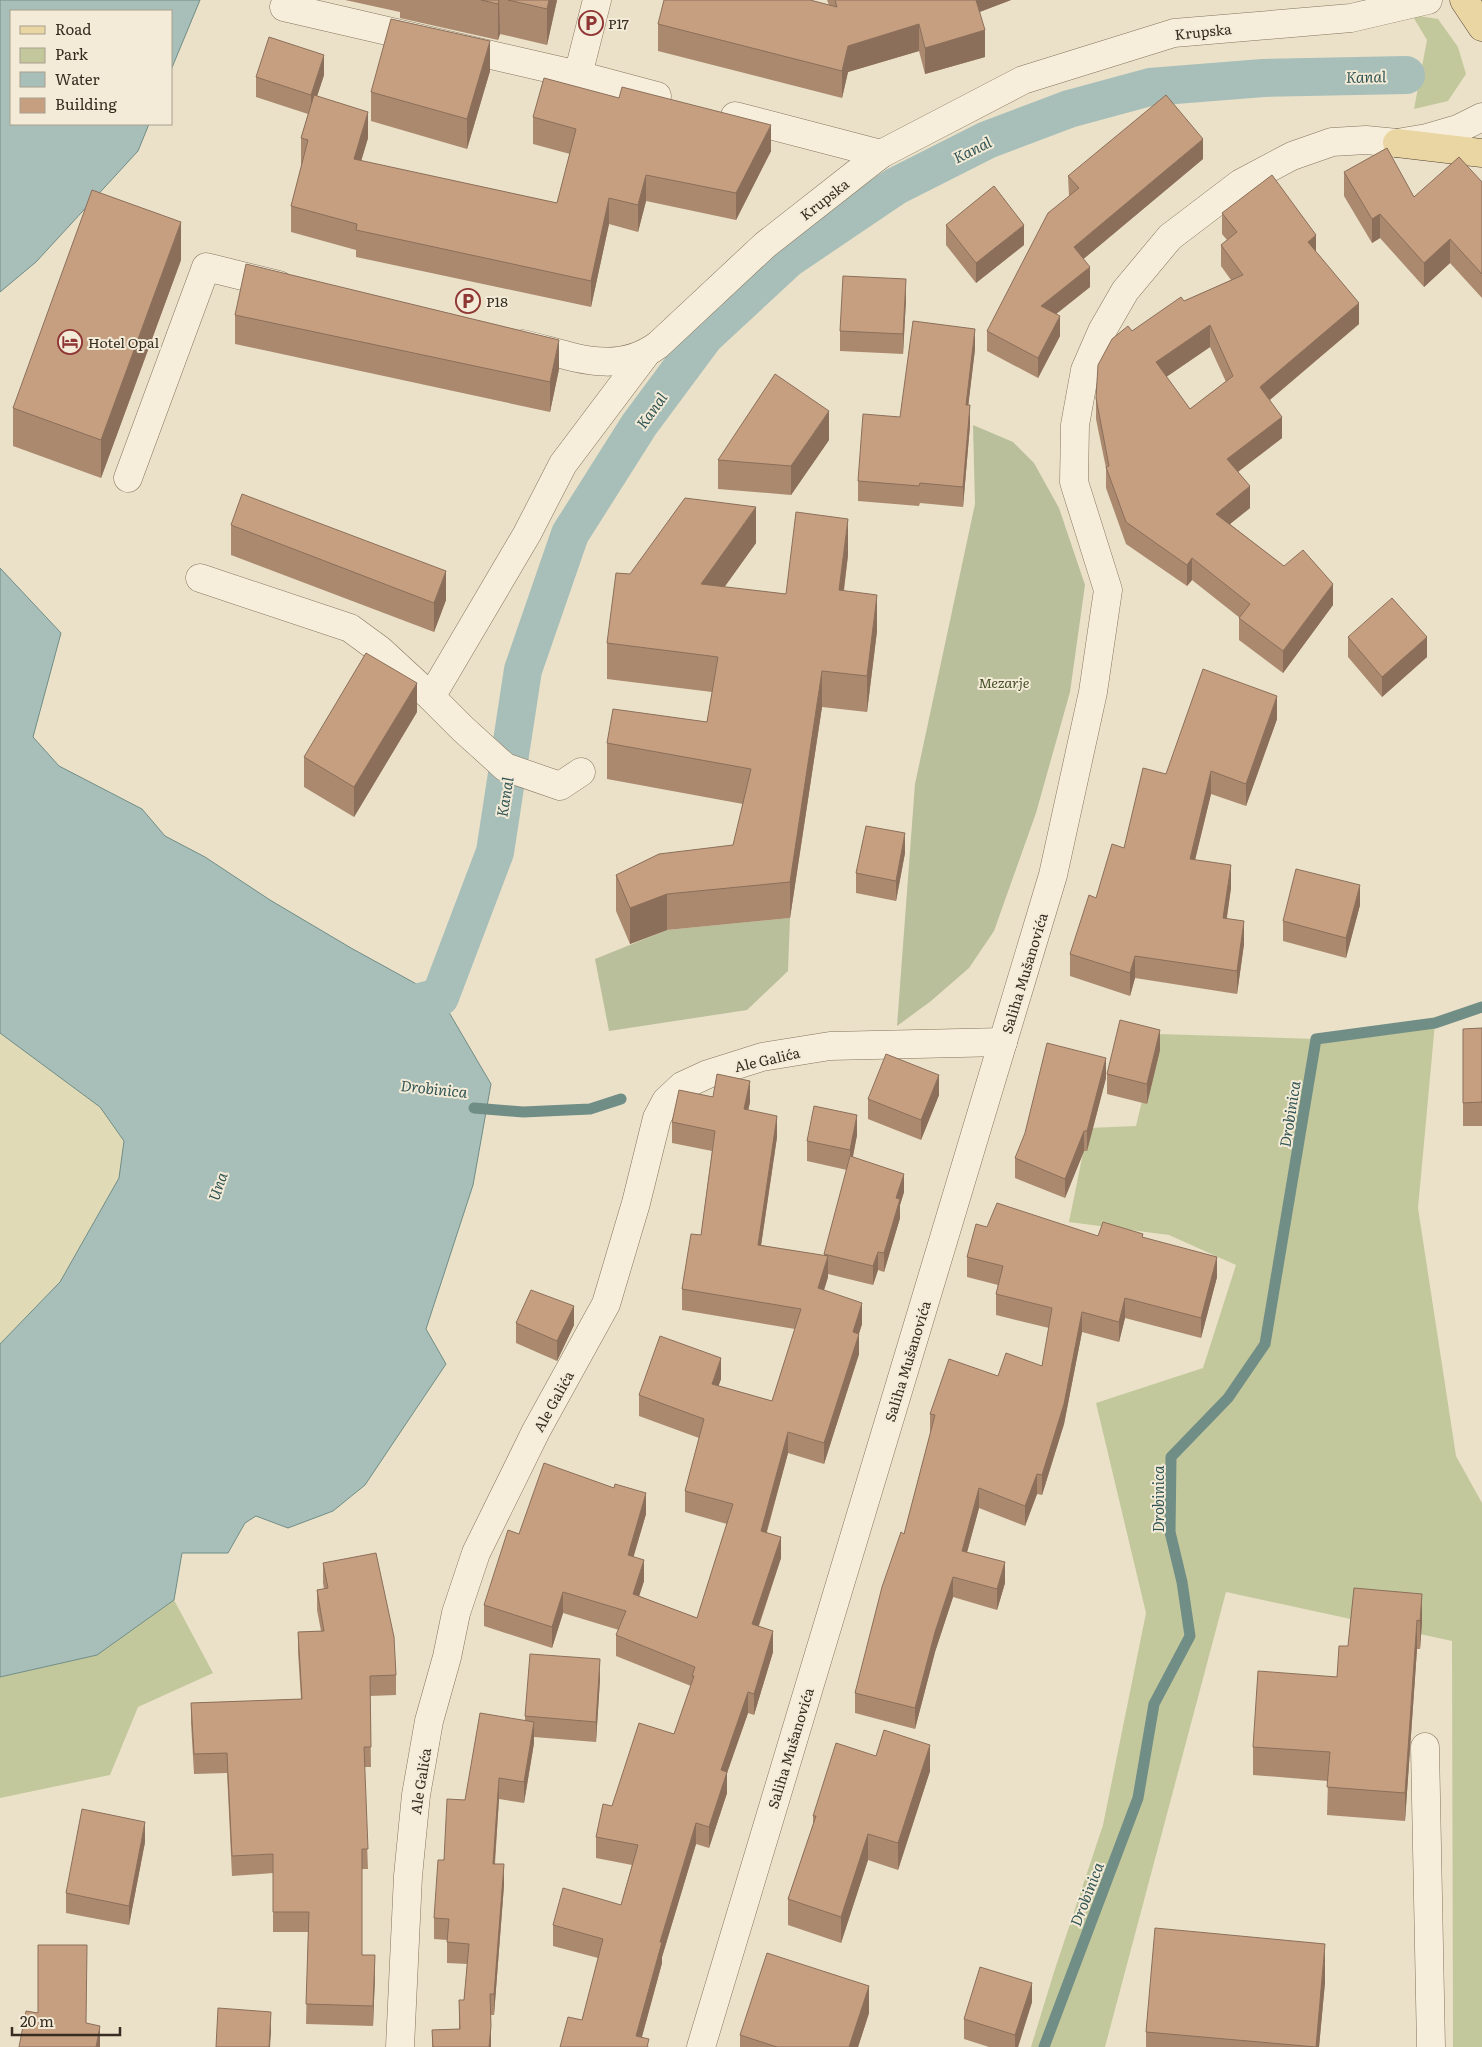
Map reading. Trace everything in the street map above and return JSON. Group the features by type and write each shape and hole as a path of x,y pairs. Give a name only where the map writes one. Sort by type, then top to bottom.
{"main road":[{"path":"1464,0 1482,27"},
{"path":"1397,143 1482,153"}],"street":[{"path":"578,75 597,0"},
{"name":"Krupska","path":"499,338 596,362 618,363 645,355 658,346 765,245 881,154 1023,80 1174,33 1351,18 1428,0"},
{"path":"284,7 578,75 682,102"},
{"path":"710,110 881,154"},
{"name":"Saliha Mušanovića","path":"700,2047 1053,875 1093,692 1108,590 1074,482 1075,425 1085,370 1102,331 1125,291 1170,237 1241,183 1292,156 1332,142 1366,140 1397,143 1427,138 1458,129 1482,117"},
{"path":"128,478 206,267 305,291"},
{"path":"431,696 527,534 562,464 645,355"},
{"path":"200,578 350,628 380,650 505,767 571,779"},
{"name":"Ale Galića","path":"400,2047 408,1876 416,1795 429,1721 447,1657 456,1613 480,1544 536,1431 606,1304 636,1203 657,1118 666,1101 682,1086 708,1074 762,1057 830,1046 1003,1042"},
{"path":"1425,1747 1431,2047"}],"shaded area":[{"path":"0,1033 100,1107 124,1141 119,1178 60,1282 0,1344"}],"green space":[{"path":"1412,15 1438,19 1458,47 1466,74 1448,101 1414,109 1427,40"},
{"name":"Mezarje","path":"973,425 1013,442 1034,463 1059,508 1085,585 1070,692 1036,813 994,931 969,968 931,1001 897,1026 915,784 975,504"},
{"path":"790,918 788,971 747,1010 609,1031 595,959 667,930"},
{"path":"1435,1023 1418,1208 1456,1456 1482,1503 1482,2047 1453,2047 1452,1641 1226,1592 1105,2047 1031,2047 1103,1825 1146,1613 1096,1403 1203,1368 1236,1265 1169,1235 1069,1222 1088,1128 1136,1126 1158,1034 1316,1039"},
{"path":"174,1600 213,1673 138,1707 110,1775 0,1798 0,1677 97,1655"}],"water":[{"path":"0,0 200,0 172,68 172,10 10,10 10,125 149,125 138,151 36,262 0,292"},
{"name":"Una","path":"0,568 61,633 33,737 59,766 142,809 165,836 205,857 270,900 351,948 440,997 491,1084 473,1185 426,1329 446,1364 365,1485 333,1511 288,1528 256,1516 245,1523 228,1553 182,1553 174,1600 97,1655 0,1677 0,1344 60,1282 119,1178 124,1141 100,1107 0,1033"}],"building":[{"path":"481,0 499,0 498,4"},
{"path":"508,0 549,0 547,9"},
{"path":"664,0 810,0 837,7 835,0 976,0 985,30 925,48 919,24 848,46 842,71 658,24"},
{"path":"391,19 490,41 467,119 371,92"},
{"path":"269,37 324,55 311,95 256,77"},
{"path":"544,78 619,98 622,87 771,125 736,193 646,175 638,205 609,198 591,281 356,230 357,224 291,206 308,140 301,138 314,95 368,112 354,159 557,203 576,129 533,117"},
{"path":"1166,95 1203,139 1074,247 1090,267 1041,306 1060,316 1038,358 987,331 1048,213 1079,188 1068,176"},
{"path":"1387,148 1414,197 1459,157 1482,182 1482,274 1450,239 1424,263 1380,214 1372,219 1344,172"},
{"path":"1272,175 1316,235 1308,242 1359,303 1260,387 1282,417 1227,459 1250,486 1216,514 1284,566 1303,550 1333,584 1283,651 1239,618 1250,604 1192,558 1187,565 1126,522 1106,467 1109,466 1096,398 1098,365 1112,339 1128,326 1132,331 1181,297 1184,301 1243,275 1221,245 1237,232 1222,213","holes":["1210,325 1233,376 1190,409 1156,362"]},
{"path":"994,186 1024,225 976,263 946,225"},
{"name":"Hotel Opal","path":"92,190 181,222 101,440 13,408"},
{"path":"246,264 559,340 550,382 235,315"},
{"path":"843,276 906,279 903,334 840,331"},
{"path":"913,321 975,329 966,405 970,405 963,487 920,483 919,486 858,481 863,414 900,417"},
{"path":"775,374 829,411 791,466 718,460"},
{"path":"242,494 446,571 434,603 231,525"},
{"path":"685,498 756,507 701,584 786,594 796,512 848,519 839,590 877,595 867,676 822,671 790,882 667,894 630,908 616,875 659,854 733,845 751,769 607,743 613,709 707,722 718,657 607,643 616,573 630,574"},
{"path":"1392,598 1427,637 1382,677 1348,637"},
{"path":"366,653 417,683 354,787 304,757"},
{"path":"1203,669 1277,696 1246,784 1211,771 1190,859 1231,865 1223,918 1244,921 1237,971 1135,956 1130,973 1070,954 1089,895 1096,898 1112,844 1124,848 1143,768 1166,774"},
{"path":"866,826 905,833 896,881 856,873"},
{"path":"1296,869 1360,885 1346,938 1283,921"},
{"path":"1120,1020 1160,1030 1147,1084 1107,1074"},
{"path":"1482,1028 1482,1102 1463,1103 1463,1029"},
{"path":"1047,1043 1106,1058 1087,1131 1084,1131 1065,1179 1015,1158 1025,1133"},
{"path":"886,1054 939,1075 921,1120 868,1099"},
{"path":"717,1074 750,1081 744,1109 777,1116 758,1245 828,1256 818,1288 862,1303 853,1332 859,1334 824,1443 788,1432 761,1531 781,1537 752,1624 773,1631 754,1694 748,1692 721,1770 727,1772 709,1827 696,1823 660,1942 662,1942 636,2036 649,2039 647,2047 560,2047 568,2017 582,2020 603,1939 553,1925 563,1888 621,1905 638,1845 596,1837 603,1804 612,1806 639,1723 674,1734 694,1676 692,1676 695,1667 616,1635 626,1611 563,1592 552,1627 484,1605 508,1530 519,1534 544,1463 614,1488 615,1484 646,1493 628,1555 644,1560 633,1594 697,1618 733,1504 685,1491 704,1419 639,1395 660,1336 721,1358 712,1384 772,1401 801,1309 682,1289 691,1234 701,1235 715,1131 672,1122 679,1090 713,1097"},
{"path":"814,1106 857,1115 850,1150 807,1141"},
{"path":"850,1156 904,1174 896,1198 900,1199 884,1253 878,1252 873,1266 824,1254"},
{"path":"997,1203 1098,1236 1103,1222 1143,1234 1142,1237 1217,1257 1201,1318 1125,1298 1119,1322 1082,1312 1064,1404 1042,1475 1037,1474 1025,1506 979,1488 962,1551 1005,1562 997,1589 953,1577 935,1632 915,1708 855,1693 882,1587 901,1532 904,1534 935,1415 930,1414 949,1359 998,1376 1006,1353 1042,1366 1052,1308 996,1294 1003,1266 967,1257 976,1224 987,1227"},
{"path":"531,1290 574,1306 557,1341 516,1323"},
{"path":"376,1553 394,1637 396,1675 370,1676 371,1747 364,1747 368,1849 362,1849 362,1955 375,1955 373,2006 306,2004 309,1912 273,1912 273,1854 232,1856 227,1753 194,1754 191,1703 302,1699 298,1632 324,1631 317,1590 328,1588 323,1563"},
{"path":"1354,1588 1422,1594 1420,1621 1417,1620 1405,1793 1327,1787 1330,1752 1253,1747 1258,1671 1337,1677 1339,1646 1348,1646"},
{"path":"530,1654 600,1659 596,1722 525,1716"},
{"path":"480,1713 534,1722 524,1782 499,1778 493,1864 504,1864 494,1994 490,1994 491,2026 489,2047 433,2047 432,2030 460,2029 459,2000 464,2000 469,1944 447,1942 449,1919 434,1918 438,1860 444,1860 447,1799 465,1800"},
{"path":"884,1730 930,1745 898,1843 868,1834 841,1917 788,1899 816,1816 813,1816 836,1743 876,1756"},
{"path":"82,1809 145,1822 129,1906 66,1893"},
{"path":"1155,1928 1325,1944 1316,2047 1146,2032"},
{"path":"38,1945 87,1945 86,2023 100,2026 96,2047 19,2047 26,2011 38,2013"},
{"path":"767,1953 869,1986 849,2047 777,2047 740,2035"},
{"path":"980,1967 1032,1983 1015,2035 964,2019"},
{"path":"218,2008 271,2012 269,2047 216,2047"}],"waterway":[{"name":"Kanal","path":"391,1009 440,997 495,852 523,670 570,534 639,425 705,336 788,259 896,186 987,140 1069,109 1150,87 1263,78 1406,75"},
{"name":"Drobinica","path":"1044,2047 1138,1798 1154,1704 1190,1636 1182,1582 1170,1532 1171,1457 1228,1398 1265,1344 1316,1039 1435,1023 1482,1007"},
{"name":"Drobinica","path":"474,1108 523,1112 590,1109 621,1099"}],"place":[{"name":"P17","path":"591,23"},
{"name":"P18","path":"468,301"},
{"name":"Hotel Opal","path":"70,342"}]}
